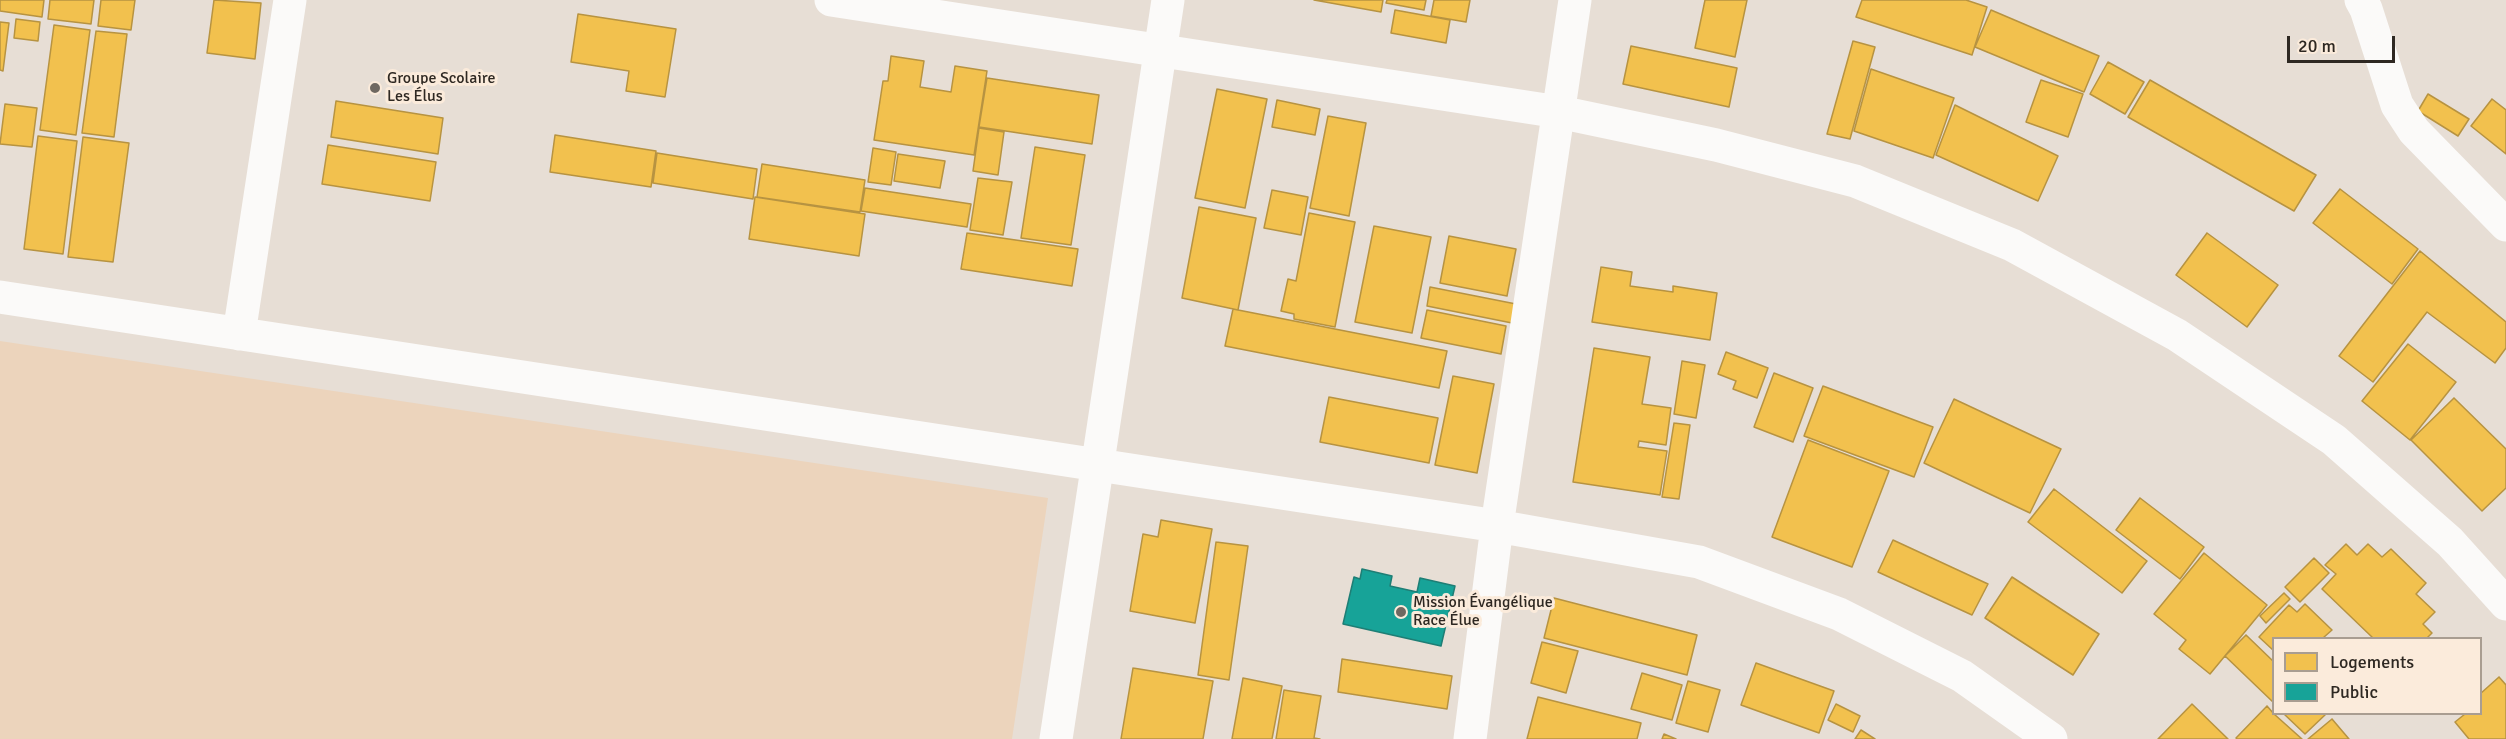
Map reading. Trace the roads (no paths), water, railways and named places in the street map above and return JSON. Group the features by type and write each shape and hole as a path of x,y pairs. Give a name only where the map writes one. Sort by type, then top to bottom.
{"street":[{"path":"239,334 290,0"},
{"path":"831,0 1559,112 1716,145 1855,182 2012,244 2177,335 2334,440 2450,542 2506,604"},
{"path":"1056,739 1167,0"},
{"path":"1470,739 1497,526 1575,0"},
{"path":"2361,0 2366,9 2397,105 2414,131 2506,225"},
{"path":"0,297 1497,526 1699,562 1839,614 1962,676 2051,739"}],"place":[{"name":"Groupe Scolaire Les Élus","path":"375,88"},
{"name":"Mission Évangélique Race Élue","path":"1401,612"}]}
